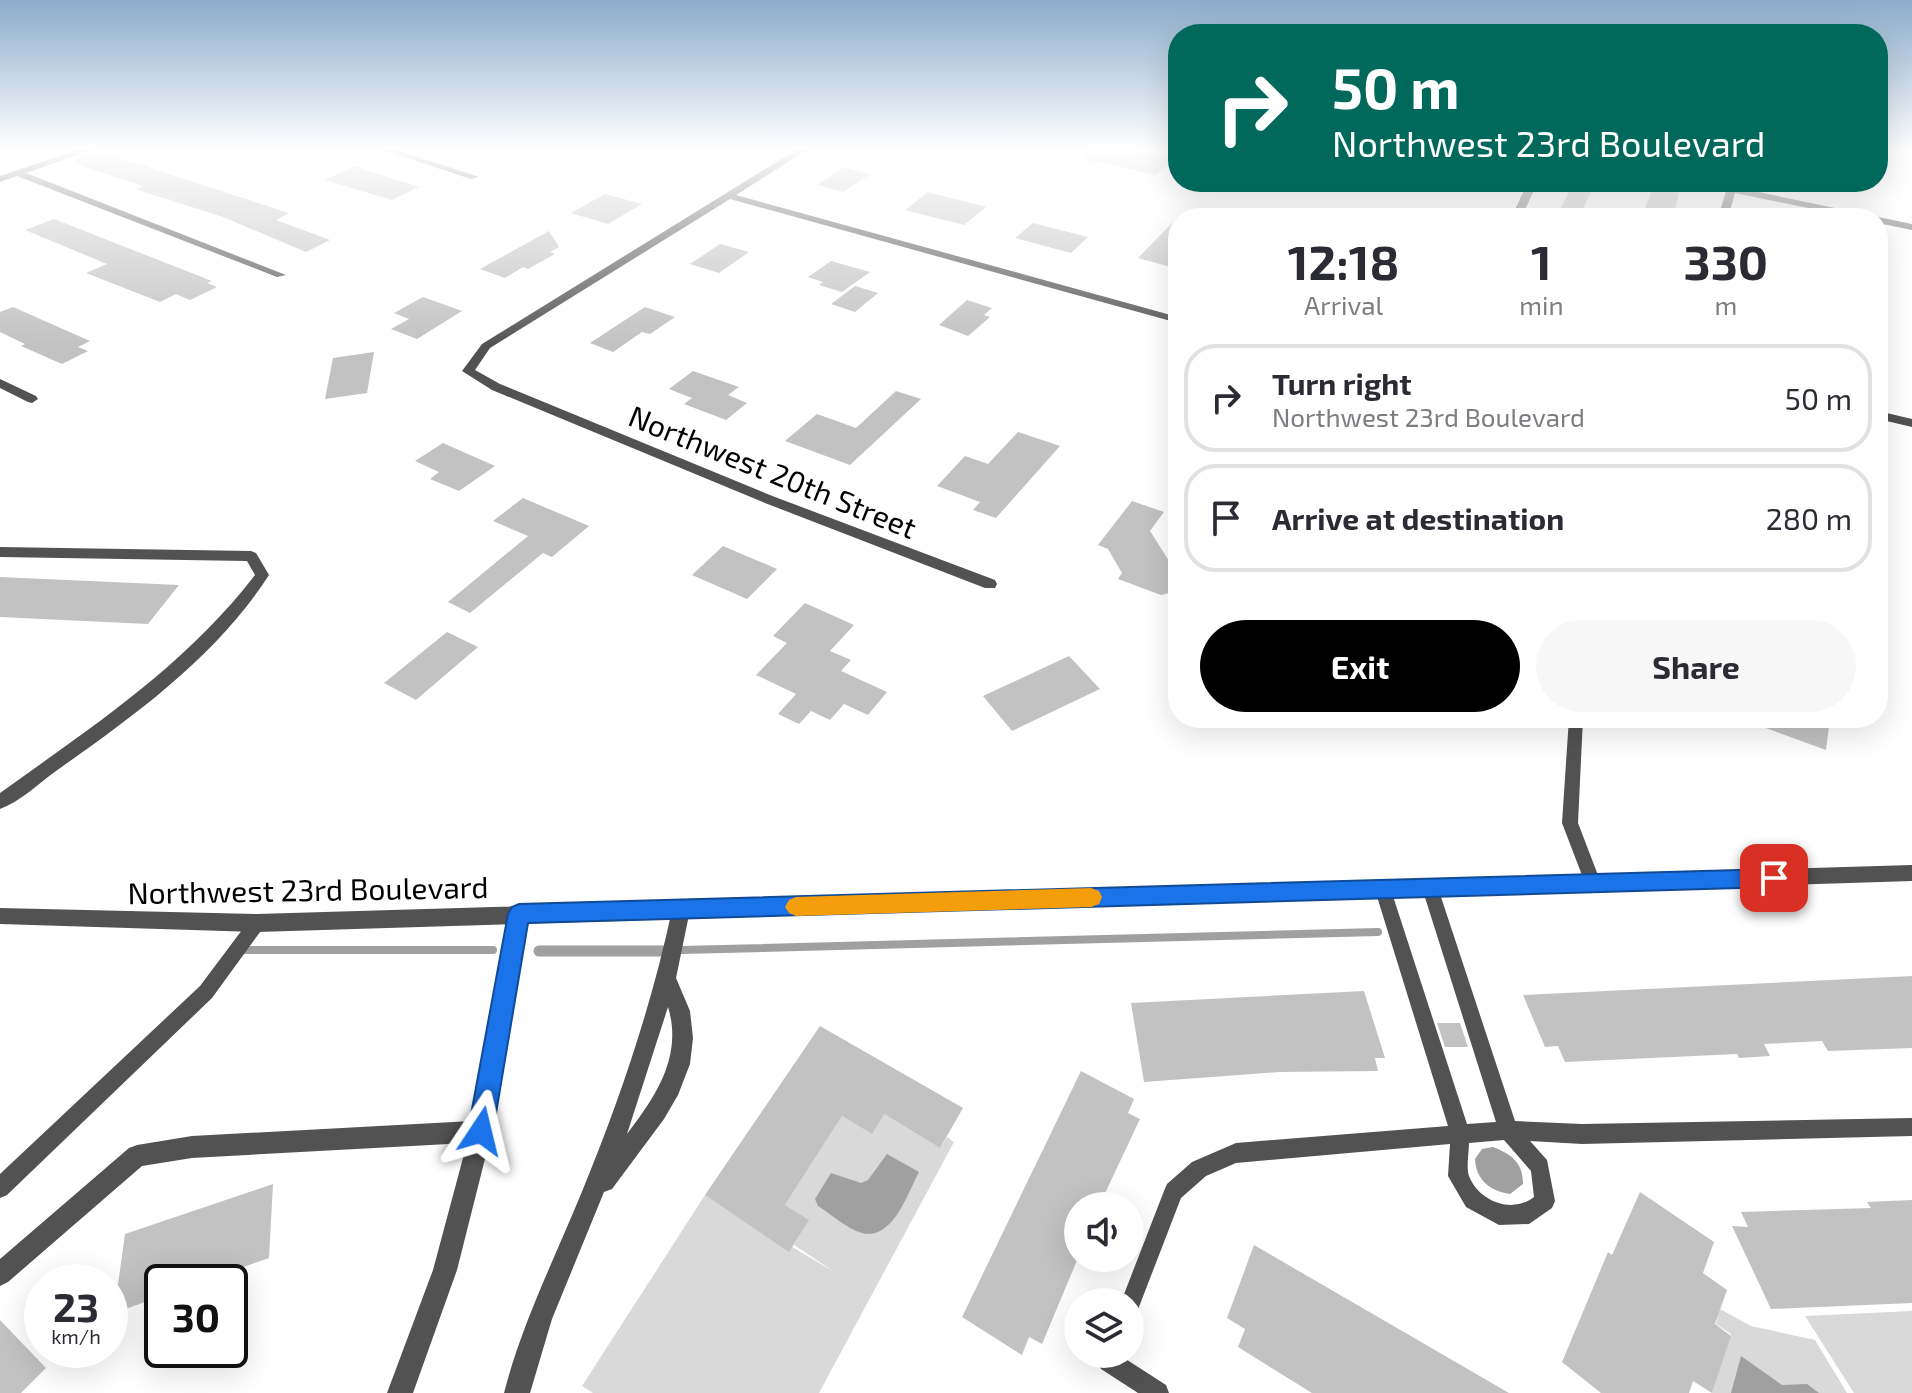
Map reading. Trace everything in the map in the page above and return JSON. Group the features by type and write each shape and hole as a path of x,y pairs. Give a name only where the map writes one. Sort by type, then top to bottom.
{"street":[{"path":"125,215 281,275"},
{"name":"Northwest 20th Street","path":"698,215 486,346 468,371 538,404 770,500 990,584"},
{"path":"798,215 1168,317"},
{"path":"1888,222 1912,227"},
{"path":"0,383 32,399"},
{"path":"1888,417 1912,423"},
{"path":"0,552 251,556 262,575 238,610 135,707 0,802"},
{"name":"Northwest 23rd Boulevard","path":"0,916 257,923 1912,873"},
{"path":"517,1393 523,1362 541,1313 628,1104 667,981 681,910"},
{"path":"400,1393 445,1270 481,1131 519,914"},
{"path":"589,1202 666,1097 680,1065 686,1036 681,1007 667,981"},
{"path":"0,1274 137,1156 192,1147 481,1131"}],"lane":[{"path":"1575,728 1570,823 1593,883"},
{"path":"1383,890 1460,1132 1458,1176 1473,1200 1499,1215 1529,1214 1545,1201 1540,1167 1508,1130 1430,888"},
{"path":"0,1188 206,992 257,923"},
{"path":"1137,1288 1174,1191 1199,1169 1236,1153 1508,1130 1582,1134 1912,1127"},
{"path":"1120,1368 1158,1393"}],"shaded area":[{"path":"884,1114 940,1148 947,1137 954,1142 819,1393 593,1393 582,1386 705,1195 836,1273 794,1245 808,1220 785,1205 842,1116 871,1133"},
{"path":"1493,1147 1510,1156 1521,1170 1523,1184 1510,1194 1490,1187 1478,1173 1475,1159 1482,1149"},
{"path":"887,1154 919,1172 898,1213 882,1230 873,1233 856,1231 818,1206 815,1199 831,1173 861,1183 868,1180"},
{"path":"1720,1309 1751,1326 1815,1340 1847,1393 1712,1393 1731,1334 1716,1324"},
{"path":"1912,1311 1912,1393 1854,1393 1805,1316"},
{"path":"1741,1356 1782,1385 1807,1384 1819,1393 1731,1393"}],"building":[{"path":"217,215 285,215 276,220 330,240 306,252"},
{"path":"578,215 623,215 608,224"},
{"path":"925,215 976,215 964,225"},
{"path":"54,219 212,281 207,283 217,287 190,300 176,294 160,302 86,273 107,264 25,230"},
{"path":"1033,223 1088,237 1071,253 1015,238"},
{"path":"1168,227 1168,266 1138,258"},
{"path":"549,231 559,247 550,252 555,254 528,269 523,267 505,278 480,269"},
{"path":"720,244 749,252 719,273 690,264"},
{"path":"831,261 870,272 842,292 819,285 823,282 808,277"},
{"path":"855,286 878,293 855,312 831,304"},
{"path":"423,297 462,311 417,339 391,329 409,319 394,313"},
{"path":"967,300 992,308 984,315 990,317 968,336 939,325"},
{"path":"13,307 90,341 78,347 88,351 62,364 21,346 25,344 0,332 0,312"},
{"path":"645,307 675,317 650,334 642,332 613,352 590,343"},
{"path":"374,352 367,393 325,399 333,358"},
{"path":"693,371 739,387 728,395 747,403 726,420 684,404 692,398 669,389"},
{"path":"896,391 921,399 850,465 785,441 817,414 856,428"},
{"path":"1018,432 1060,446 996,518 973,510 980,502 937,486 965,456 988,464"},
{"path":"443,443 495,466 459,491 430,479 439,472 415,461"},
{"path":"523,498 589,526 552,557 543,553 470,613 448,602 528,536 493,521"},
{"path":"1132,501 1164,512 1150,531 1168,559 1168,593 1161,595 1118,579 1122,573 1108,549 1098,545"},
{"path":"723,546 777,569 747,599 692,575"},
{"path":"0,577 179,585 148,624 0,617"},
{"path":"805,603 854,625 830,651 851,660 841,671 887,692 868,715 844,704 830,720 811,711 799,724 778,714 796,694 756,675 787,643 773,636"},
{"path":"447,632 478,647 416,700 384,683"},
{"path":"1069,656 1100,689 1012,731 983,696"},
{"path":"1766,728 1829,728 1826,750"},
{"path":"1912,976 1912,1048 1828,1051 1822,1041 1764,1044 1770,1056 1739,1058 1737,1054 1565,1062 1558,1046 1545,1047 1523,995"},
{"path":"1364,991 1385,1058 1375,1058 1378,1071 1279,1072 1144,1082 1131,1003"},
{"path":"1437,1023 1460,1023 1468,1047 1445,1047"},
{"path":"820,1026 963,1108 940,1148 884,1114 872,1134 842,1116 785,1205 809,1220 789,1252 705,1195"},
{"path":"1081,1071 1134,1099 1128,1113 1140,1119 1106,1192 1064,1192 1064,1272 1072,1272 1042,1344 1029,1337 1022,1355 962,1317"},
{"path":"273,1184 269,1258 248,1265 144,1264 144,1302 128,1308 128,1264 121,1264 125,1234"},
{"path":"1640,1192 1714,1242 1703,1273 1727,1290 1715,1324 1731,1336 1712,1393 1693,1381 1689,1393 1601,1393 1562,1362 1608,1252 1612,1255"},
{"path":"1912,1200 1912,1303 1771,1309 1732,1226 1748,1227 1741,1212 1871,1208 1867,1202"},
{"path":"1254,1245 1509,1393 1312,1393 1238,1347 1245,1329 1227,1318"},
{"path":"0,1320 24,1345 24,1368 46,1368 21,1393 0,1393"}],"waterway":[{"path":"682,950 1378,932"},
{"path":"238,950 493,950"},
{"path":"539,951 664,951"}],"slow traffic":[{"path":"796,907 1091,897"}],"route":[{"path":"481,1131 519,914 1774,878"}]}
